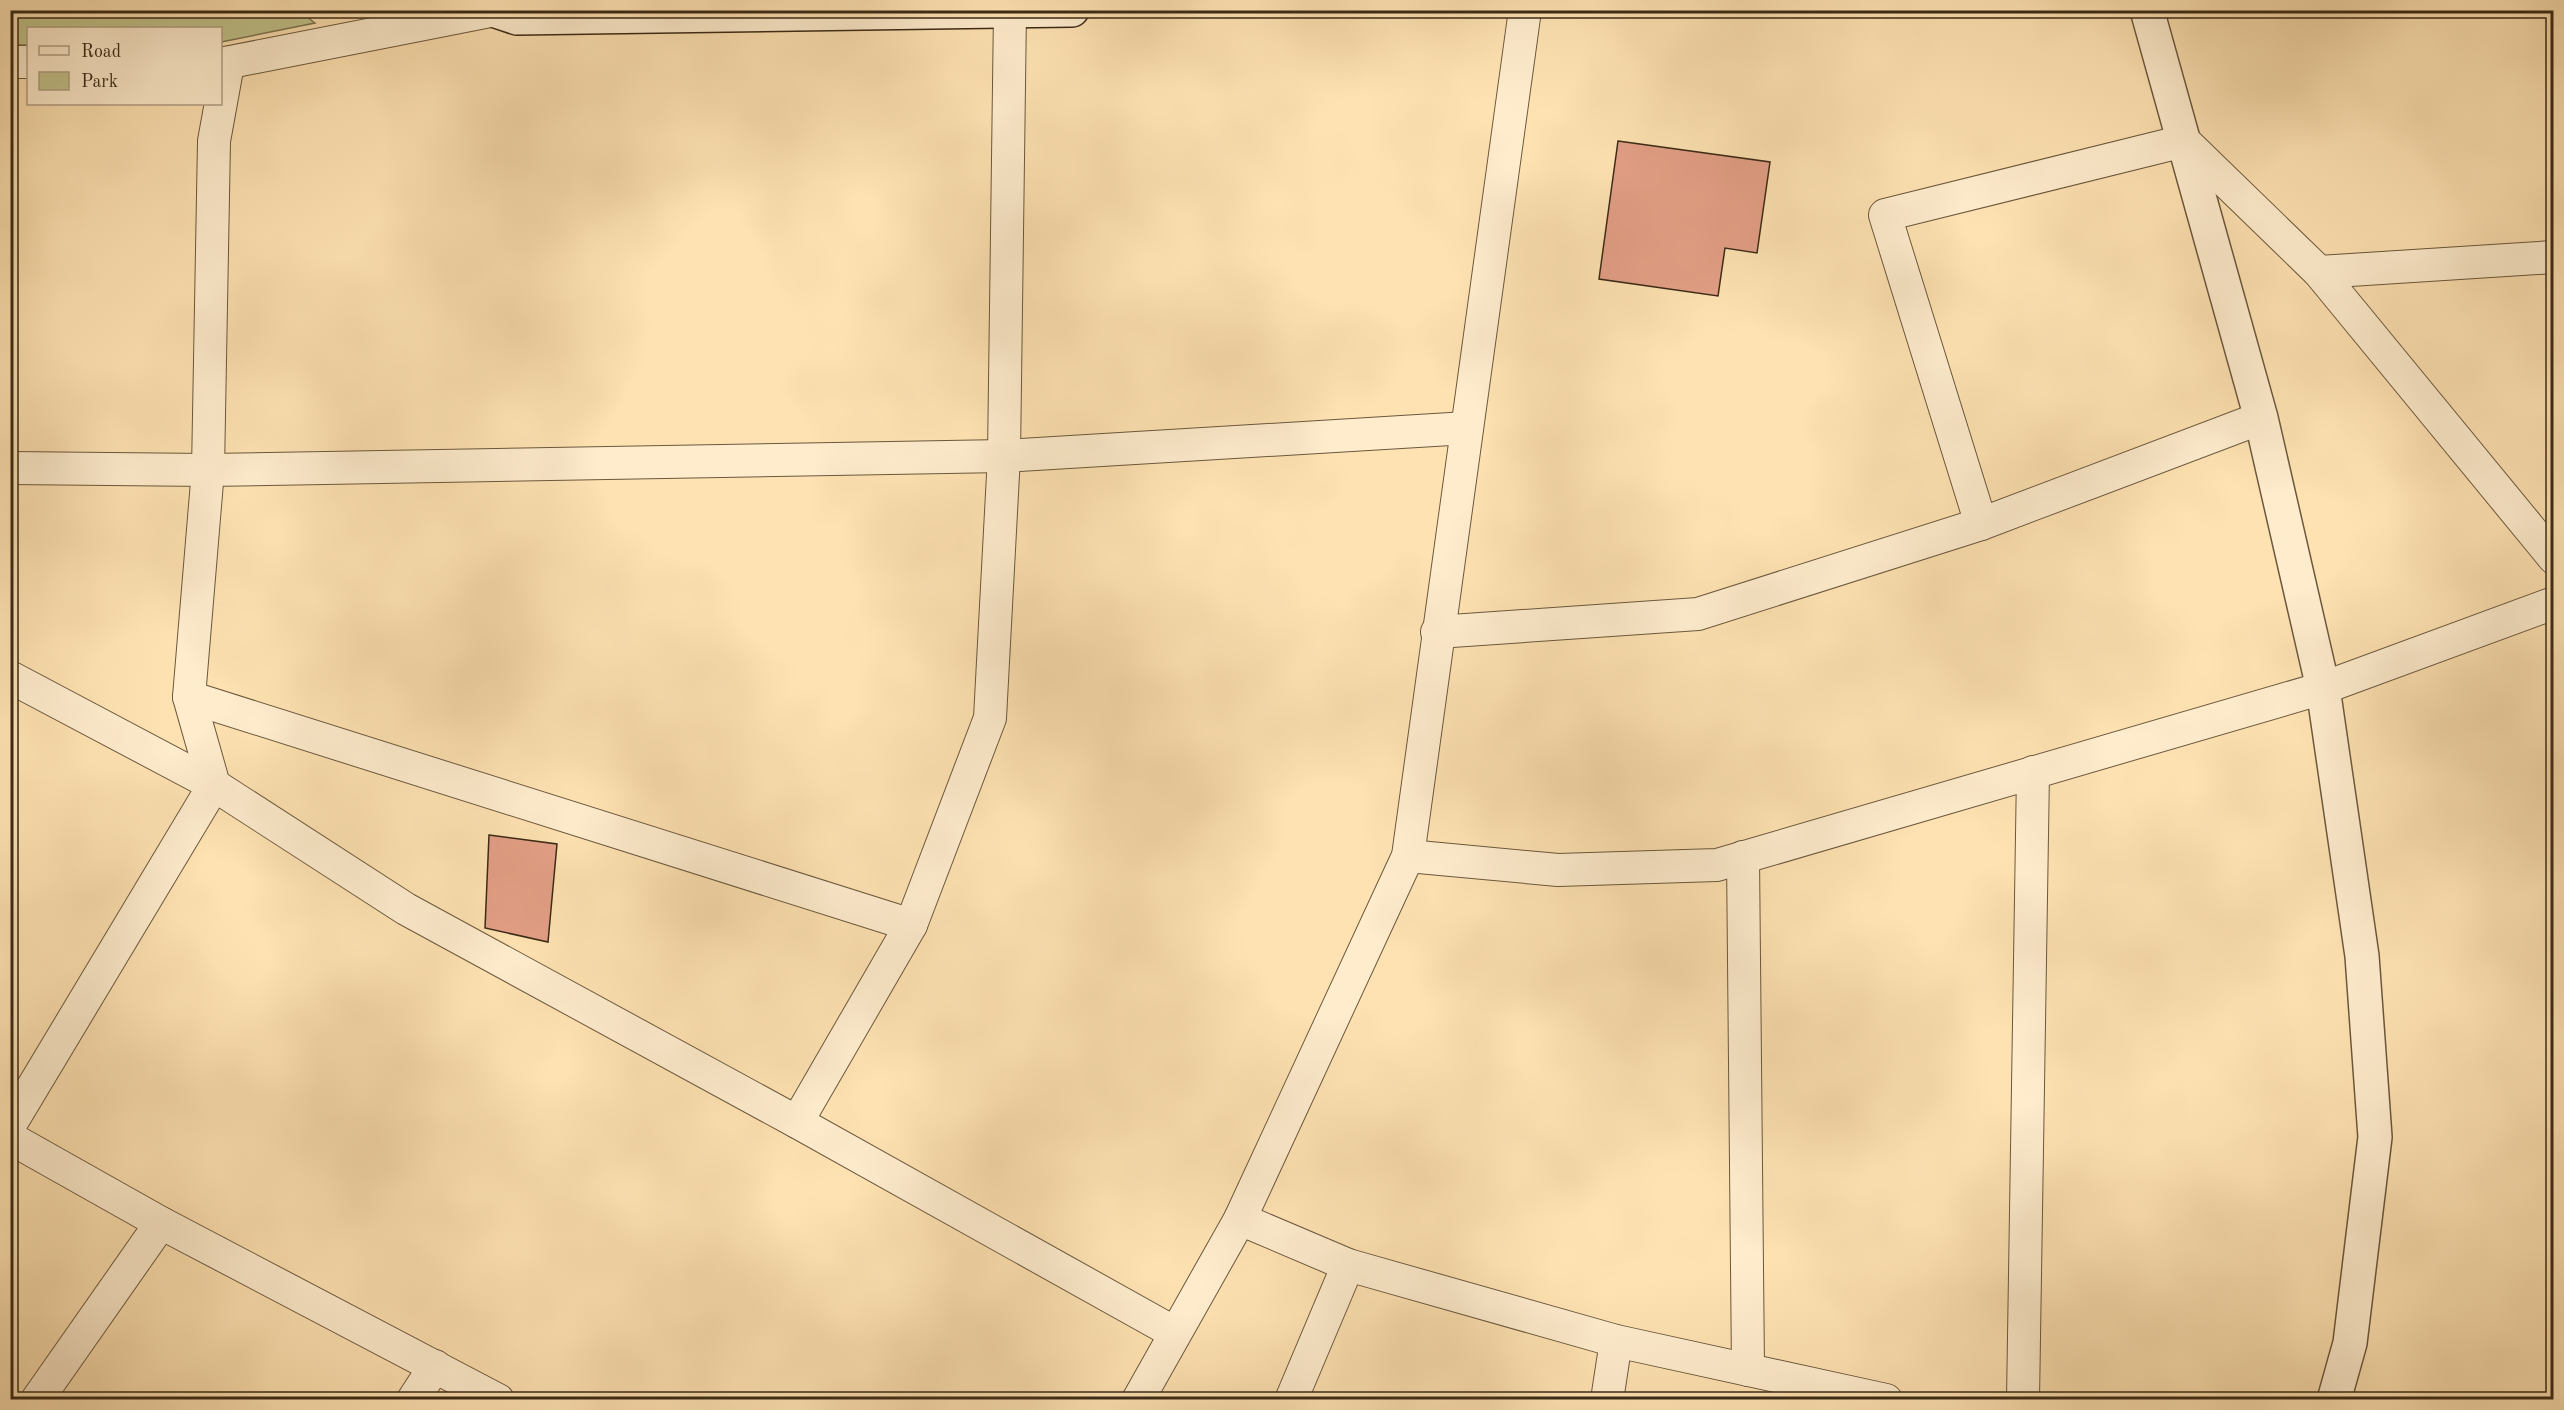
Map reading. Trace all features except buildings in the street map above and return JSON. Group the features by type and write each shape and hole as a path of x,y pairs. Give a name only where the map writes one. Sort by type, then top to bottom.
{"street":[{"path":"222,79 224,64 494,11 517,18 1072,10"},
{"path":"1138,1400 1239,1219 1408,856 1437,632 1525,10"},
{"path":"2147,10 2261,418 2323,688 2362,956 2375,1137 2350,1342 2334,1400"},
{"path":"797,1122 911,925 990,718 1004,456 1010,11"},
{"path":"10,62 27,62"},
{"path":"10,1125 214,785 189,697 208,470 214,141 219,105"},
{"path":"2184,141 2319,272 2553,558"},
{"path":"1980,524 1885,215 2184,141"},
{"path":"2319,272 2553,257"},
{"path":"1437,632 1698,614 1980,524 2261,418"},
{"path":"10,468 208,470 1004,456 1467,428"},
{"path":"1408,856 1558,870 1717,865 2323,688 2553,603"},
{"path":"10,677 214,785 406,909 797,1122 1175,1333"},
{"path":"189,697 911,925"},
{"path":"2023,1400 2033,772"},
{"path":"1743,857 1748,1370"},
{"path":"10,1138 160,1223 498,1400"},
{"path":"1239,1219 1347,1265 1616,1341 1886,1400"},
{"path":"37,1400 160,1223"},
{"path":"1291,1400 1347,1265"},
{"path":"1607,1400 1616,1341"},
{"path":"413,1400 435,1366"}],"green space":[{"path":"11,11 299,11 315,23 222,42 222,27 27,27 27,45 11,45"}]}
